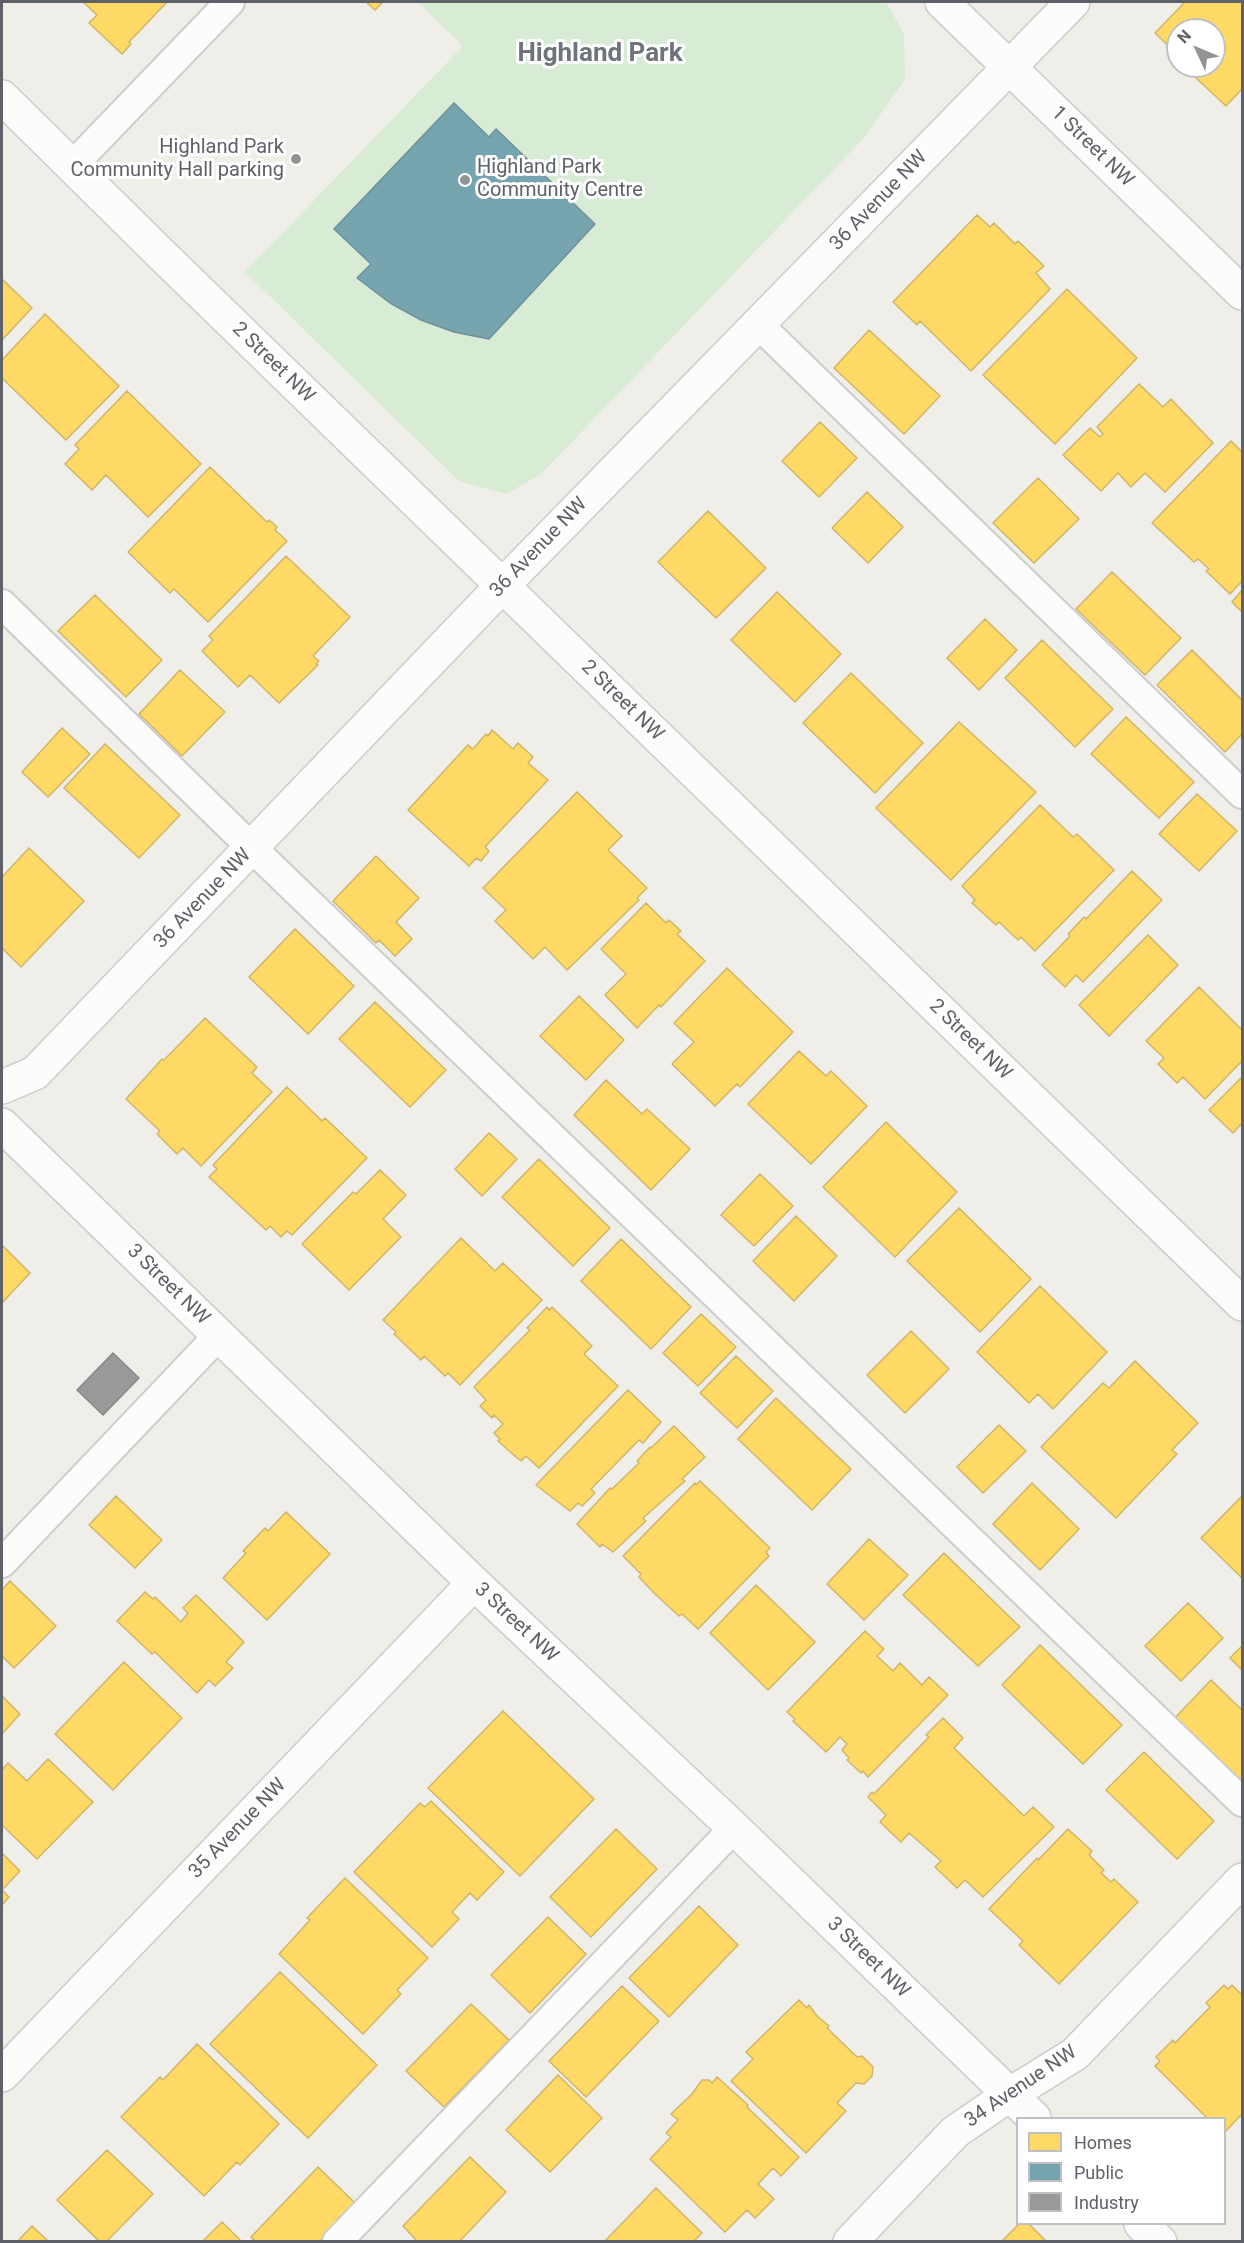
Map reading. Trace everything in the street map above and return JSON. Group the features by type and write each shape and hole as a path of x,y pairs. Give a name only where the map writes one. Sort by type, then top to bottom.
{"street":[{"name":"1 Street NW","path":"942,2 1242,293"},
{"name":"36 Avenue NW","path":"2,1088 35,1073 503,585 1073,2"},
{"name":"2 Street NW","path":"2,97 1242,1304"},
{"name":"3 Street NW","path":"2,1125 474,1583 734,1828 1033,2117"},
{"name":"35 Avenue NW","path":"2,2075 474,1583"},
{"name":"34 Avenue NW","path":"850,2241 955,2132 1075,2054 1242,1880"},
{"path":"1143,2225 1160,2241"}],"lane":[{"path":"72,166 230,2"},
{"path":"759,325 1242,794"},
{"path":"2,604 1242,1802"},
{"path":"2,1563 219,1335"},
{"path":"337,2241 734,1828"}],"green space":[{"path":"418,2 886,2 904,34 905,79 864,138 541,474 506,494 459,481 245,272 463,46"}],"building: Homes":[{"path":"83,2 167,2 129,42 131,44 122,54 89,23 97,15"},
{"path":"366,2 383,2 375,10"},
{"path":"1182,2 1242,2 1242,89 1226,106 1196,78 1226,78 1226,18 1170,18 1184,3"},
{"path":"1166,22 1166,44 1155,33"},
{"path":"977,215 990,227 994,223 1015,244 1018,241 1044,266 1036,273 1050,289 971,371 920,321 917,325 893,302"},
{"path":"2,279 32,308 2,340"},
{"path":"1067,289 1137,358 1055,444 983,375"},
{"path":"45,314 119,386 66,440 2,378 2,360"},
{"path":"869,330 940,396 904,434 834,368"},
{"path":"1139,384 1163,407 1171,399 1213,443 1165,492 1145,473 1131,487 1118,473 1101,491 1063,455 1090,428 1100,437 1103,434 1097,427"},
{"path":"127,391 201,464 148,517 106,475 92,490 65,464 79,449 75,445"},
{"path":"820,422 857,458 819,497 782,461"},
{"path":"1231,441 1242,452 1242,581 1230,594 1206,571 1209,569 1198,559 1194,562 1152,523"},
{"path":"210,467 267,522 269,520 277,527 275,530 287,541 208,622 174,589 170,593 128,552"},
{"path":"1038,478 1079,519 1034,563 993,523"},
{"path":"867,492 903,527 868,563 832,528"},
{"path":"708,511 766,568 716,618 658,562"},
{"path":"286,556 350,617 313,656 319,661 316,664 318,665 279,703 250,675 238,687 202,651 213,640 209,636"},
{"path":"1112,572 1181,638 1145,675 1076,609"},
{"path":"1242,590 1242,612 1232,602"},
{"path":"777,592 841,654 795,702 731,640"},
{"path":"95,595 162,660 126,697 58,631"},
{"path":"985,619 1017,650 979,690 947,658"},
{"path":"1042,640 1113,709 1075,747 1005,678"},
{"path":"1192,650 1242,700 1242,734 1225,752 1157,685"},
{"path":"180,670 225,712 182,756 139,714"},
{"path":"851,673 923,743 875,793 803,723"},
{"path":"1126,717 1194,782 1159,818 1091,754"},
{"path":"959,722 1036,792 951,880 876,808"},
{"path":"62,728 90,754 48,797 22,772"},
{"path":"492,730 513,749 518,743 533,757 528,763 548,780 485,847 489,851 481,861 476,858 469,866 408,810 468,745 473,749"},
{"path":"105,744 180,815 139,858 64,788"},
{"path":"577,792 622,836 608,850 647,888 637,898 639,900 567,970 545,947 533,959 495,921 506,910 483,888"},
{"path":"1197,794 1237,831 1199,871 1159,834"},
{"path":"1040,805 1073,837 1077,834 1114,870 1035,951 1021,937 1018,940 999,922 996,925 972,903 975,900 962,886"},
{"path":"29,848 84,901 21,967 2,948 2,877"},
{"path":"376,856 419,898 396,922 412,939 395,956 379,940 376,943 333,901"},
{"path":"1132,871 1162,900 1083,982 1076,975 1065,987 1042,965 1070,936 1068,934 1084,917 1086,919"},
{"path":"646,903 666,923 669,920 681,931 677,934 705,961 661,1007 659,1005 637,1028 605,995 626,974 601,949"},
{"path":"295,929 354,986 308,1034 249,977"},
{"path":"1148,935 1178,965 1109,1036 1079,1005"},
{"path":"727,968 793,1032 740,1087 737,1084 715,1106 672,1064 694,1042 674,1023"},
{"path":"1199,987 1242,1030 1242,1061 1205,1099 1183,1077 1177,1083 1158,1064 1164,1058 1146,1041"},
{"path":"579,996 624,1040 586,1080 540,1036"},
{"path":"375,1002 446,1070 410,1107 339,1039"},
{"path":"205,1018 257,1067 252,1073 272,1092 201,1166 183,1148 177,1154 157,1134 160,1131 126,1099 162,1059 164,1060"},
{"path":"799,1051 826,1076 831,1071 867,1106 811,1164 748,1104"},
{"path":"1242,1077 1242,1123 1233,1133 1209,1110"},
{"path":"606,1080 642,1114 647,1109 690,1149 651,1190 574,1115"},
{"path":"287,1087 322,1121 325,1118 367,1158 292,1235 287,1231 281,1237 270,1226 266,1230 209,1177 217,1169 213,1165"},
{"path":"886,1122 957,1192 895,1257 823,1187"},
{"path":"489,1133 517,1159 482,1196 455,1169"},
{"path":"539,1159 610,1228 573,1266 502,1197"},
{"path":"380,1170 406,1195 383,1219 401,1237 349,1290 302,1244 353,1192 356,1194"},
{"path":"760,1174 793,1206 754,1246 721,1215"},
{"path":"959,1208 1031,1279 980,1332 907,1261"},
{"path":"796,1216 837,1256 794,1301 753,1261"},
{"path":"461,1238 495,1271 503,1263 542,1300 460,1385 448,1373 445,1376 424,1356 421,1360 383,1320"},
{"path":"621,1239 691,1307 651,1349 581,1281"},
{"path":"2,1245 30,1273 2,1303"},
{"path":"1040,1286 1107,1352 1053,1409 1038,1394 1029,1403 977,1352"},
{"path":"547,1307 549,1310 552,1307 592,1346 584,1354 618,1386 539,1468 526,1456 521,1461 498,1441 500,1439 494,1433 503,1424 494,1415 492,1418 480,1406 486,1400 474,1387 530,1330 527,1328"},
{"path":"701,1314 736,1347 698,1386 663,1353"},
{"path":"911,1331 949,1369 905,1413 867,1375"},
{"path":"736,1356 773,1391 737,1428 700,1393"},
{"path":"1135,1361 1198,1423 1172,1450 1177,1454 1116,1518 1041,1447 1103,1383 1109,1388"},
{"path":"628,1390 661,1422 643,1443 639,1440 591,1489 595,1493 582,1506 578,1503 570,1511 536,1485"},
{"path":"776,1398 851,1469 812,1510 738,1439"},
{"path":"999,1425 1026,1451 983,1493 957,1467"},
{"path":"674,1426 705,1457 682,1479 685,1481 643,1518 646,1521 613,1552 602,1544 600,1547 577,1524 610,1488 612,1489 639,1463 637,1461 650,1447"},
{"path":"700,1481 770,1548 766,1552 769,1556 698,1629 682,1614 679,1616 655,1594 639,1577 641,1574 623,1556 695,1483 696,1485"},
{"path":"1032,1483 1079,1529 1040,1570 993,1524"},
{"path":"116,1496 162,1540 135,1568 89,1525"},
{"path":"1242,1496 1242,1578 1201,1538"},
{"path":"286,1512 330,1554 267,1620 223,1578 246,1553 243,1551 265,1528 268,1531"},
{"path":"869,1539 908,1575 864,1620 827,1584"},
{"path":"944,1553 1020,1627 978,1666 903,1595"},
{"path":"10,1581 56,1626 14,1668 2,1656 2,1590"},
{"path":"756,1585 815,1642 768,1690 710,1633"},
{"path":"145,1592 153,1599 155,1597 181,1622 188,1613 183,1608 196,1595 244,1642 226,1662 233,1668 215,1686 209,1680 197,1693 155,1652 152,1654 117,1621"},
{"path":"1188,1603 1223,1638 1181,1681 1145,1646"},
{"path":"865,1631 884,1649 877,1656 893,1671 900,1663 922,1685 929,1677 948,1695 868,1777 847,1760 849,1758 842,1750 847,1744 840,1737 826,1752 793,1721 795,1719 787,1712"},
{"path":"1040,1645 1122,1725 1083,1764 1002,1685"},
{"path":"1242,1646 1242,1670 1230,1658"},
{"path":"124,1662 182,1718 113,1790 55,1734"},
{"path":"1211,1680 1242,1710 1242,1786 1173,1720"},
{"path":"2,1696 20,1714 2,1734"},
{"path":"503,1711 594,1799 520,1876 428,1788"},
{"path":"943,1718 963,1738 954,1748 1024,1816 1033,1807 1054,1827 983,1897 965,1880 957,1888 935,1867 941,1861 909,1833 901,1842 880,1822 886,1815 868,1797 872,1792 874,1794 929,1737 926,1735"},
{"path":"1144,1752 1214,1821 1177,1859 1106,1790"},
{"path":"48,1759 93,1802 37,1859 2,1825 2,1770 8,1763 27,1781"},
{"path":"431,1801 504,1872 477,1900 470,1893 452,1912 459,1919 432,1947 354,1872 420,1803 425,1807"},
{"path":"616,1829 657,1869 591,1937 550,1897"},
{"path":"1068,1829 1092,1851 1089,1855 1104,1870 1101,1873 1111,1882 1114,1879 1138,1902 1059,1984 1019,1945 1023,1941 989,1909"},
{"path":"2,1853 20,1871 2,1890"},
{"path":"345,1878 428,1958 397,1990 401,1994 363,2034 279,1954 310,1920 307,1918"},
{"path":"2,1890 9,1897 2,1905"},
{"path":"699,1906 738,1945 669,2017 629,1978"},
{"path":"548,1917 586,1954 530,2013 491,1975"},
{"path":"280,1972 377,2065 308,2138 210,2044"},
{"path":"1224,1985 1228,1989 1232,1985 1242,1995 1242,2114 1226,2131 1226,2117 1206,2117 1155,2066 1160,2061 1156,2057 1173,2040 1175,2043 1210,2007 1206,2003"},
{"path":"622,1986 659,2021 586,2097 549,2061"},
{"path":"799,2000 807,2008 809,2005 829,2026 827,2028 857,2057 862,2056 873,2067 872,2076 864,2084 856,2083 837,2103 846,2111 806,2153 731,2081 753,2059 746,2052"},
{"path":"471,2004 509,2040 444,2107 406,2071"},
{"path":"197,2044 279,2124 240,2165 237,2162 204,2196 121,2117 160,2077 163,2080"},
{"path":"558,2075 602,2118 550,2172 506,2130"},
{"path":"717,2077 799,2157 781,2176 773,2168 758,2184 774,2199 755,2218 747,2210 725,2232 650,2159 671,2137 666,2133 678,2120 671,2114 692,2094 702,2080 709,2080 712,2083"},
{"path":"107,2150 153,2194 106,2242 100,2242 57,2200"},
{"path":"470,2157 506,2192 459,2242 418,2242 403,2226"},
{"path":"318,2167 356,2204 319,2242 256,2242 251,2237"},
{"path":"656,2188 702,2233 693,2242 604,2242"},
{"path":"222,2222 242,2242 202,2242"},
{"path":"1018,2225 1030,2225 1047,2242 1001,2242"},
{"path":"32,2226 49,2242 17,2242"}],"building: Public":[{"name":"Highland Park Community Centre","path":"454,103 489,137 496,129 595,224 489,339 454,332 421,320 390,303 357,278 371,264 334,229"}],"building: Industry":[{"path":"113,1353 139,1378 103,1415 77,1390"}],"place":[{"name":"Highland Park Community Hall parking","path":"296,159"},
{"name":"Highland Park Community Centre","path":"465,180"}],"district":[{"name":"Highland Park","path":"600,54"}]}
